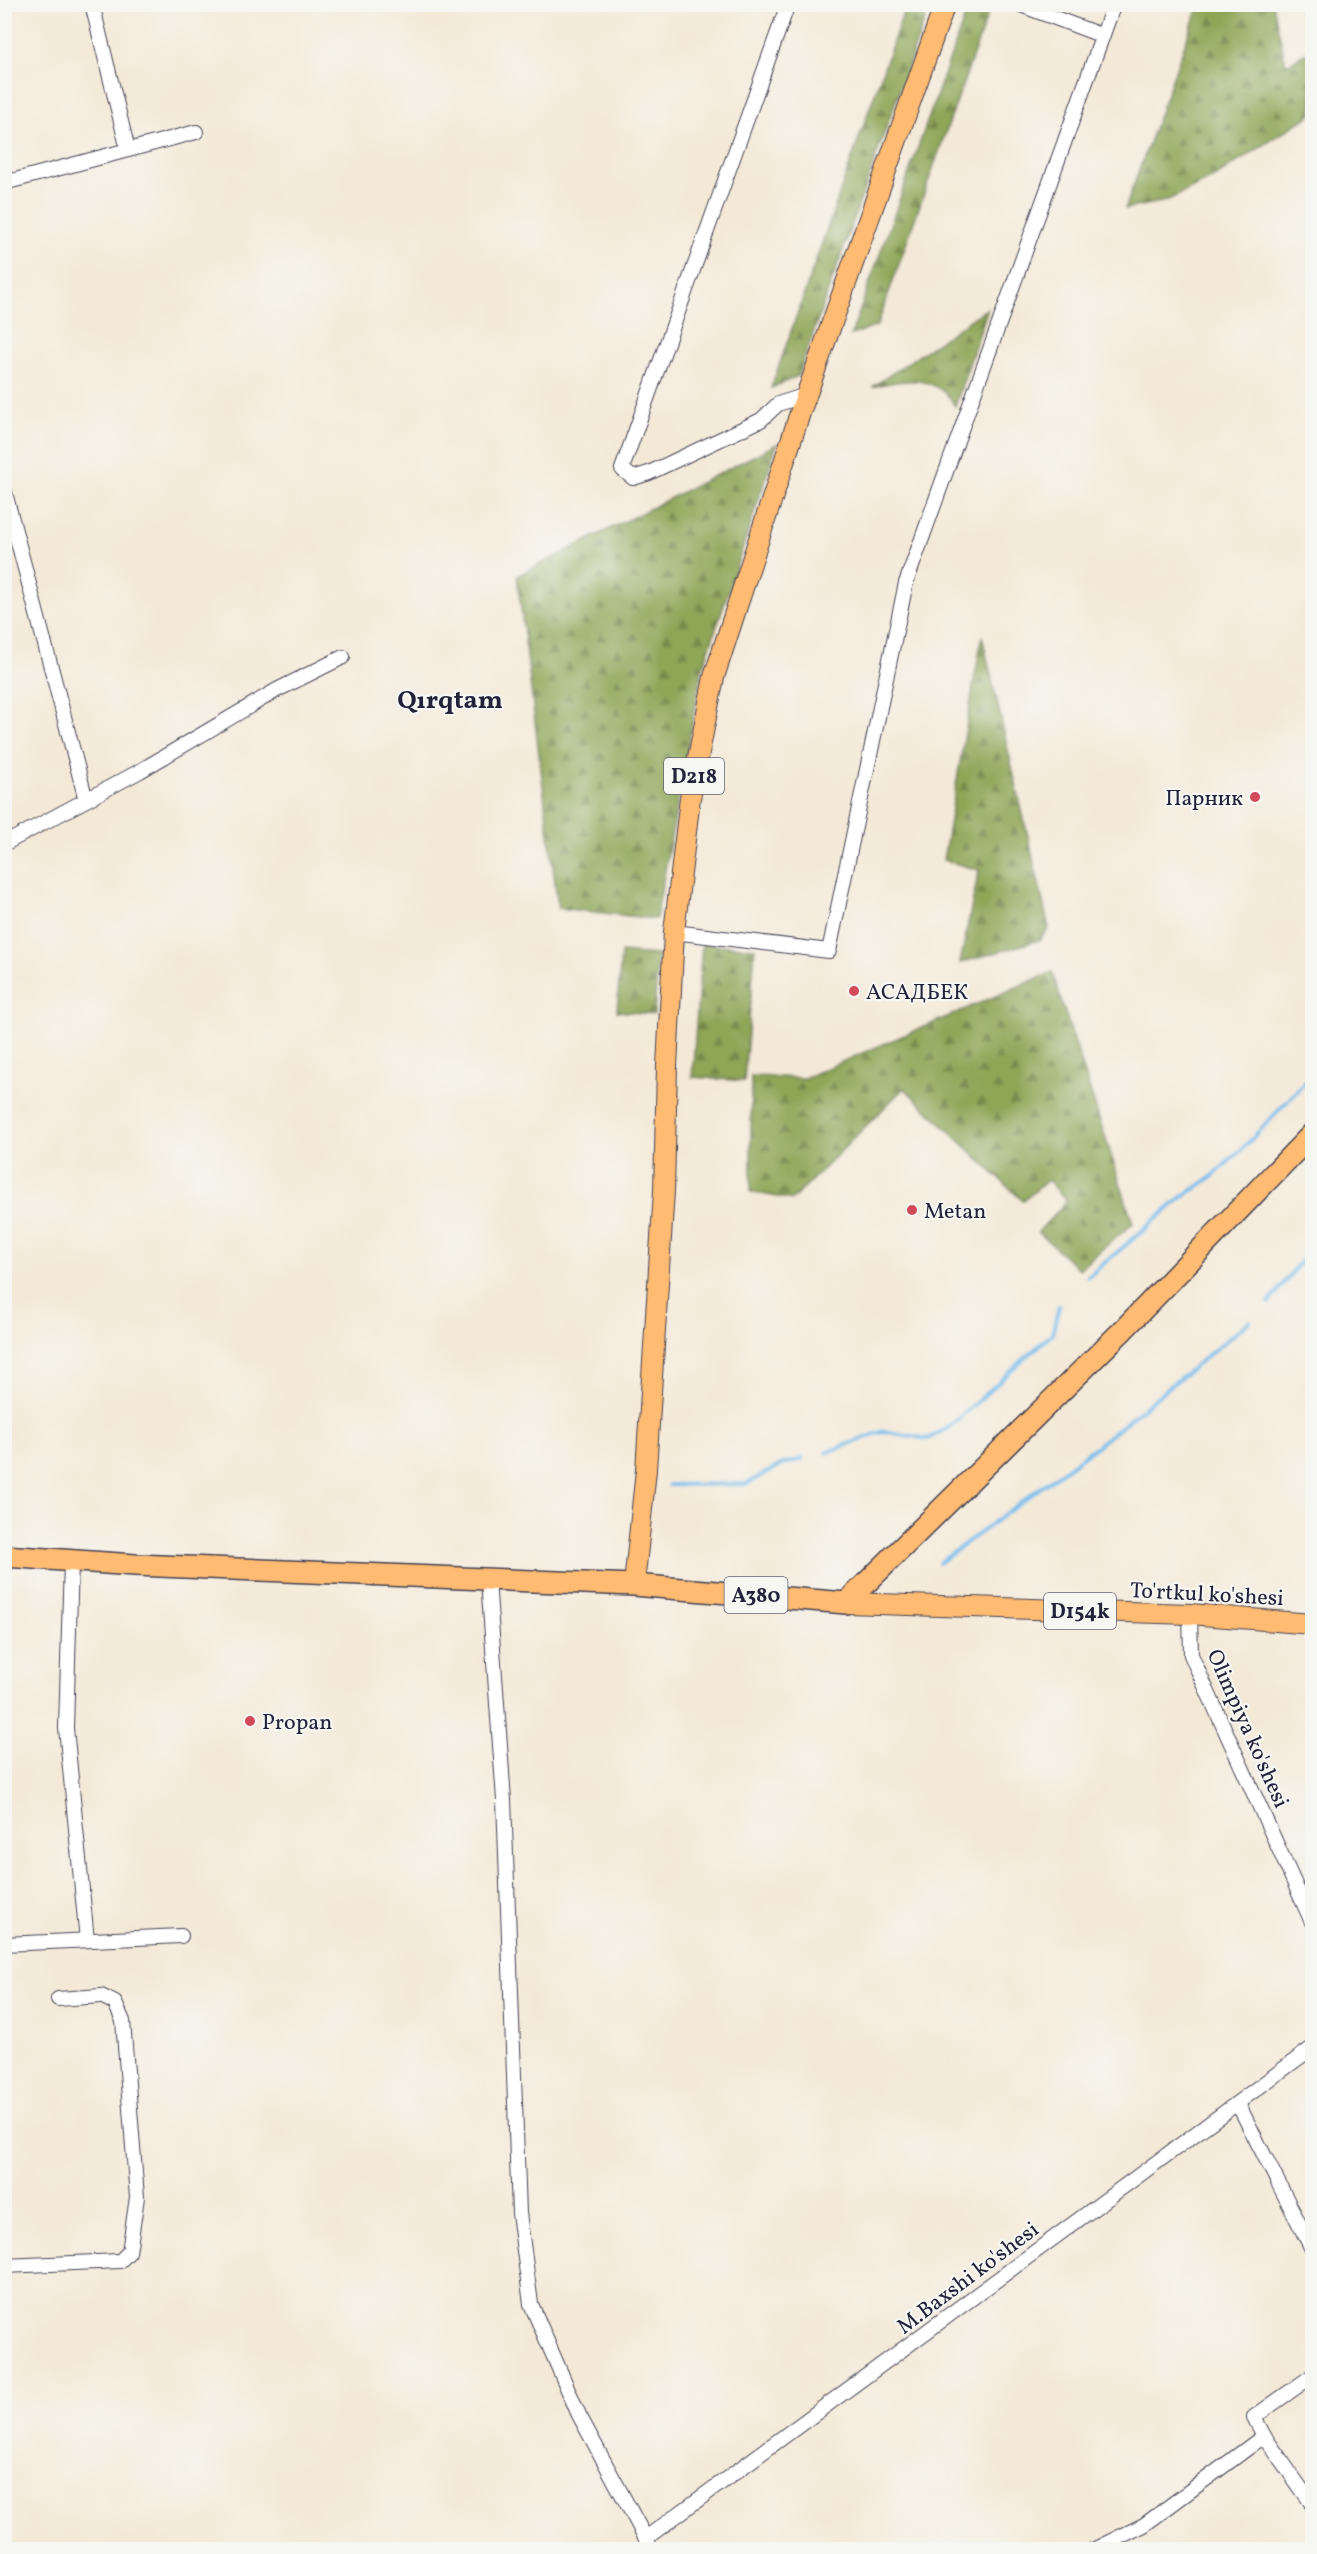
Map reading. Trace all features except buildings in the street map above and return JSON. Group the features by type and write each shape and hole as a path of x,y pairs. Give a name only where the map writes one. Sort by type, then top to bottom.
{"highway":[{"path":"846,1603 1123,1330 1312,1134"},
{"name":"A380","path":"4,1556 71,1562 634,1585 846,1603"}],"main road":[{"name":"D218","path":"634,1585 646,1470 664,1191 667,1066 674,932 690,798 714,677 806,395 945,4"},
{"name":"To'rtkul ko'shesi","path":"846,1603 1190,1614 1312,1624"}],"street":[{"path":"92,4 128,150"},
{"path":"788,4 622,469 633,478 649,473 761,420 778,404 806,395"},
{"path":"1018,4 1103,36"},
{"path":"674,932 829,951 906,583 1114,4"},
{"path":"4,183 196,132"},
{"path":"4,489 86,800"},
{"path":"4,844 86,800 277,690 343,657"},
{"path":"71,1562 66,1728 87,1940"},
{"path":"488,1580 504,1800 519,2213 531,2304 579,2415 649,2544"},
{"name":"Olimpiya ko'shesi","path":"1190,1614 1191,1655 1312,1922"},
{"path":"4,1944 181,1936"},
{"path":"4,2266 120,2261 129,2252 137,2197 123,2020 115,2003 101,1996 58,1999"},
{"name":"M.Baxshi ko'shesi","path":"649,2544 1312,2049"},
{"path":"1238,2104 1312,2249"},
{"path":"1312,2376 1254,2417 1264,2436 1312,2504"},
{"path":"1093,2550 1144,2524 1264,2436"}],"green space":[{"path":"906,5 930,5 798,376 771,388"},
{"path":"969,5 991,5 877,326 851,335"},
{"path":"1199,5 1273,5 1286,65 1312,49 1312,114 1211,179 1166,201 1125,209"},
{"path":"988,308 955,406 947,395 928,383 907,381 872,387"},
{"path":"777,444 702,671 656,919 558,908 517,576"},
{"path":"982,636 1049,928 1039,940 960,963 979,870 943,860"},
{"path":"702,944 755,948 744,1081 692,1077"},
{"path":"621,952 658,955 654,1014 617,1011"},
{"path":"1052,972 1133,1223 1079,1269 1038,1232 1067,1201 1048,1180 1023,1201 904,1088 792,1200 751,1192 751,1076 804,1078"}],"waterway":[{"path":"1088,1277 1181,1198 1213,1176 1243,1148 1312,1075"},
{"path":"1269,1303 1312,1246"},
{"path":"826,1453 883,1431 928,1439 948,1428 1052,1334 1059,1306"},
{"path":"939,1563 1098,1445 1250,1321"},
{"path":"669,1485 746,1484 781,1465 802,1459"}],"place":[{"name":"Парник","path":"1255,797"},
{"name":"АСАДБЕК","path":"854,991"},
{"name":"Metan","path":"912,1210"},
{"name":"Propan","path":"250,1721"}],"district":[{"name":"Qırqtam","path":"450,699"}]}
